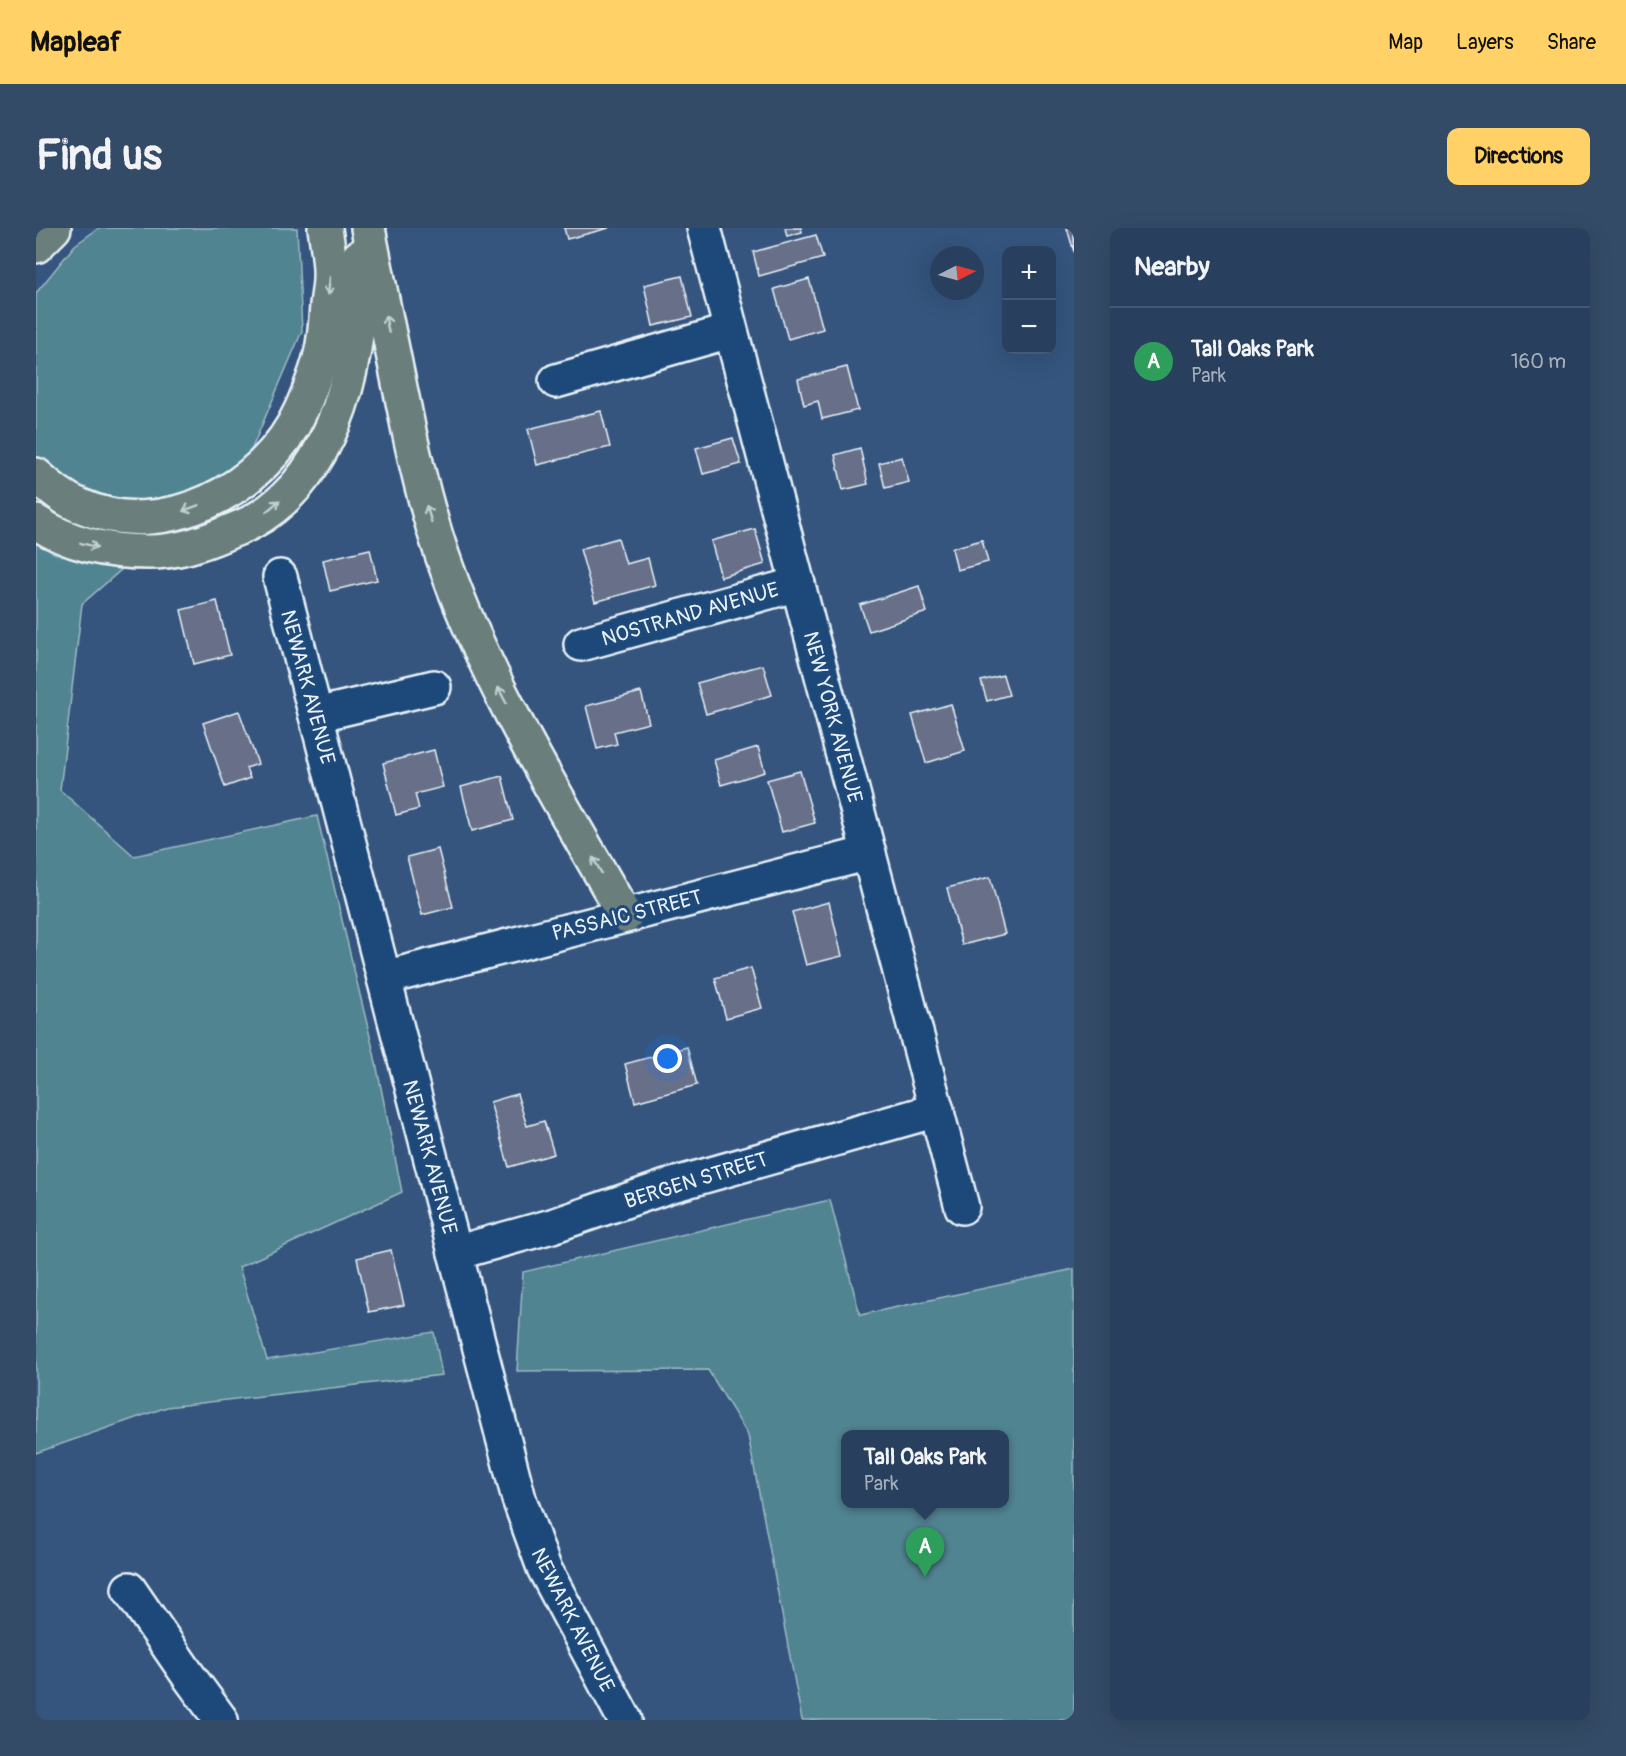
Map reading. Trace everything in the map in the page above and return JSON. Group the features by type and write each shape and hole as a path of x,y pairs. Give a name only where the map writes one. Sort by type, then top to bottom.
{"highway":[{"path":"36,246 54,228"},
{"path":"36,475 59,495 81,507 129,518 157,517 184,512 231,489 252,473 273,453 301,411 322,351 330,277 325,228"},
{"path":"36,522 64,538 88,545 133,552 164,552 208,541 250,523 288,493 305,475 320,451 342,401 359,310 358,228"},
{"path":"368,228 413,451 427,509 446,568 470,629 498,689 625,916"}],"street":[{"name":"NEW YORK AVENUE","path":"704,228 963,1207"},
{"path":"556,381 730,330"},
{"name":"NEWARK AVENUE","path":"280,577 519,1499 544,1568 625,1720"},
{"name":"NOSTRAND AVENUE","path":"581,644 798,584"},
{"path":"316,715 434,687"},
{"name":"PASSAIC STREET","path":"384,978 869,853"},
{"name":"BERGEN STREET","path":"455,1253 552,1226 690,1180 937,1110"},
{"path":"129,1589 222,1720"}],"green space":[{"path":"99,228 297,228 302,331 247,460 82,604 60,790 134,856 317,816 374,1053 402,1192 239,1267 267,1360 434,1332 442,1375 167,1407 36,1453 36,293 75,245"},
{"path":"830,1200 860,1315 1074,1269 1074,1720 802,1720 748,1435 708,1370 517,1371 523,1272"}],"building":[{"path":"564,228 609,228 567,239"},
{"path":"785,228 801,228 802,232 787,236"},
{"path":"1067,228 1074,228 1074,252"},
{"path":"816,235 823,258 759,276 753,252"},
{"path":"682,276 692,317 653,326 644,285"},
{"path":"809,279 823,329 788,339 774,289"},
{"path":"847,367 858,410 822,419 818,401 804,405 798,379"},
{"path":"601,411 610,447 537,465 528,429"},
{"path":"733,438 741,464 703,474 696,448"},
{"path":"860,448 868,484 843,490 835,455"},
{"path":"902,457 909,482 885,488 879,463"},
{"path":"755,529 765,564 721,577 711,541"},
{"path":"618,538 626,564 648,558 655,585 595,602 580,549"},
{"path":"982,540 988,562 957,570 952,548"},
{"path":"370,549 377,580 330,591 323,560"},
{"path":"919,586 927,612 869,631 860,605"},
{"path":"217,601 230,655 194,664 181,610"},
{"path":"763,665 772,695 706,714 697,683"},
{"path":"1003,675 1009,695 987,701 981,681"},
{"path":"641,692 649,723 614,732 617,744 597,749 586,706"},
{"path":"951,704 965,751 926,763 912,715"},
{"path":"239,711 258,764 246,768 250,778 225,787 203,723"},
{"path":"758,747 765,772 721,785 714,760"},
{"path":"434,750 443,787 415,794 419,809 396,815 383,763"},
{"path":"800,771 815,823 782,832 767,780"},
{"path":"502,776 513,820 472,831 461,787"},
{"path":"438,849 453,907 422,915 407,857"},
{"path":"990,877 1005,934 962,945 947,888"},
{"path":"829,902 842,956 806,965 792,912"},
{"path":"751,968 762,1008 726,1018 715,978"},
{"path":"687,1047 697,1085 635,1102 625,1064"},
{"path":"517,1094 527,1126 544,1121 554,1154 509,1167 490,1102"},
{"path":"391,1250 404,1305 369,1312 357,1258"}],"place":[{"name":"Tall Oaks Park","path":"925,1577"}]}
